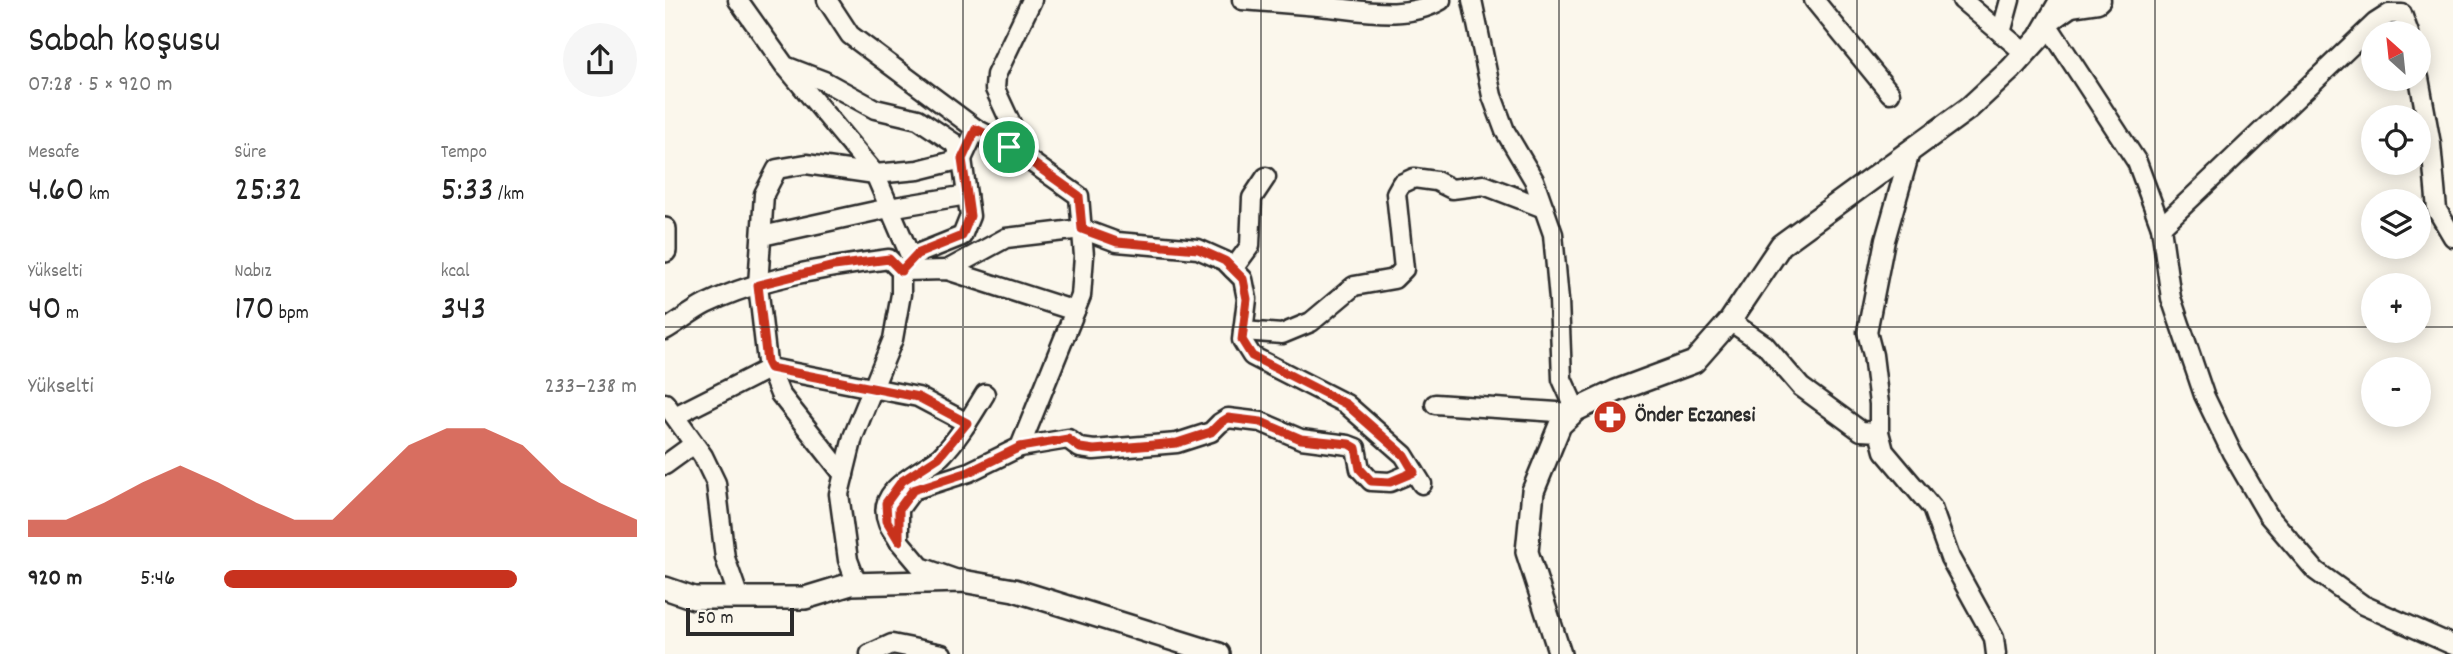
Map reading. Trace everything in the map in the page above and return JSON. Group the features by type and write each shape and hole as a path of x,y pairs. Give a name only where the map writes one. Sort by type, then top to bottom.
{"street":[{"path":"738,0 785,66 875,174 890,208 906,266 893,339 853,437 839,494 848,560 857,584"},
{"path":"827,0 850,35 976,129 1006,144 1079,196 1084,256 1080,296 1020,447"},
{"path":"1006,144 1014,130 995,89 996,75 1032,0"},
{"path":"1242,0 1375,12 1405,12 1433,5 1441,0"},
{"path":"1472,0 1492,96 1505,131 1534,180 1553,234 1562,379 1574,412"},
{"path":"1814,0 1890,93"},
{"path":"1962,0 2025,53"},
{"path":"2001,33 2010,0"},
{"path":"1560,654 1527,552 1533,491 1560,425 1574,412 1616,391 1694,362 1730,321 1781,245 1969,108 2025,53 2047,24 2071,2 2098,3 2101,0"},
{"path":"2378,21 2389,14 2402,14 2405,21"},
{"path":"2047,24 2137,162 2161,227 2171,298 2196,374 2232,453 2267,515 2316,571 2363,605 2453,645"},
{"path":"2161,227 2361,36"},
{"path":"785,66 824,81 875,109 918,120 954,143 962,159 970,216 962,236 917,254 906,266"},
{"path":"2421,91 2431,144 2437,210 2453,237"},
{"path":"962,159 976,129"},
{"path":"1910,152 1885,240 1867,332 1876,379 1879,432 1884,451 1933,508 1950,558 1994,638 1996,654"},
{"path":"845,475 780,394 767,362 758,285 764,194 777,169 806,164 875,174 918,170 962,159"},
{"path":"1233,269 1250,246 1252,198 1266,177"},
{"path":"1243,331 1282,334 1311,322 1354,285 1394,279 1404,270 1396,193 1401,184 1414,178 1436,181 1452,189 1484,185 1544,208"},
{"path":"762,236 890,208 967,195"},
{"path":"665,229 665,251"},
{"path":"899,541 899,509 913,490 969,472 1020,447 1068,439 1080,448 1094,450 1177,443 1211,432 1228,418 1261,422 1301,439 1349,444 1356,448 1360,469 1371,481 1390,482 1418,478 1404,455 1346,404 1252,356 1242,340 1247,299 1243,279 1225,261 1198,249 1117,242 1082,229 1006,238 947,270"},
{"path":"665,330 706,304 758,285 834,266 889,259 906,266 947,270 1075,311"},
{"path":"1730,321 1765,345 1801,387 1861,431 1879,432"},
{"path":"739,598 725,558 716,484 694,444 670,410 770,368 918,397 967,423"},
{"path":"985,394 967,423 939,457 902,481 886,503 887,521 921,568 962,581 1014,590 1219,654"},
{"path":"1435,404 1574,412"},
{"path":"665,465 694,444"},
{"path":"665,588 694,598 805,598 857,584 962,581"},
{"path":"870,654 892,644 942,654"}],"place":[{"name":"Önder Eczanesi","path":"1610,417"}],"route":[{"path":"976,129 1009,147 1079,196 1082,229 1117,242 1198,249 1225,261 1243,279 1247,299 1242,340 1252,356 1346,404 1404,455 1414,472 1390,482 1371,481 1360,469 1356,448 1349,444 1301,439 1261,422 1228,418 1211,432 1177,443 1094,450 1080,448 1068,439 1020,447 969,472 913,490 899,509 899,541 887,521 886,503 902,481 939,457 967,423 918,397 770,368 767,362 758,285 834,266 889,259 901,271 917,254 962,236 970,216 962,159 976,129"}]}
